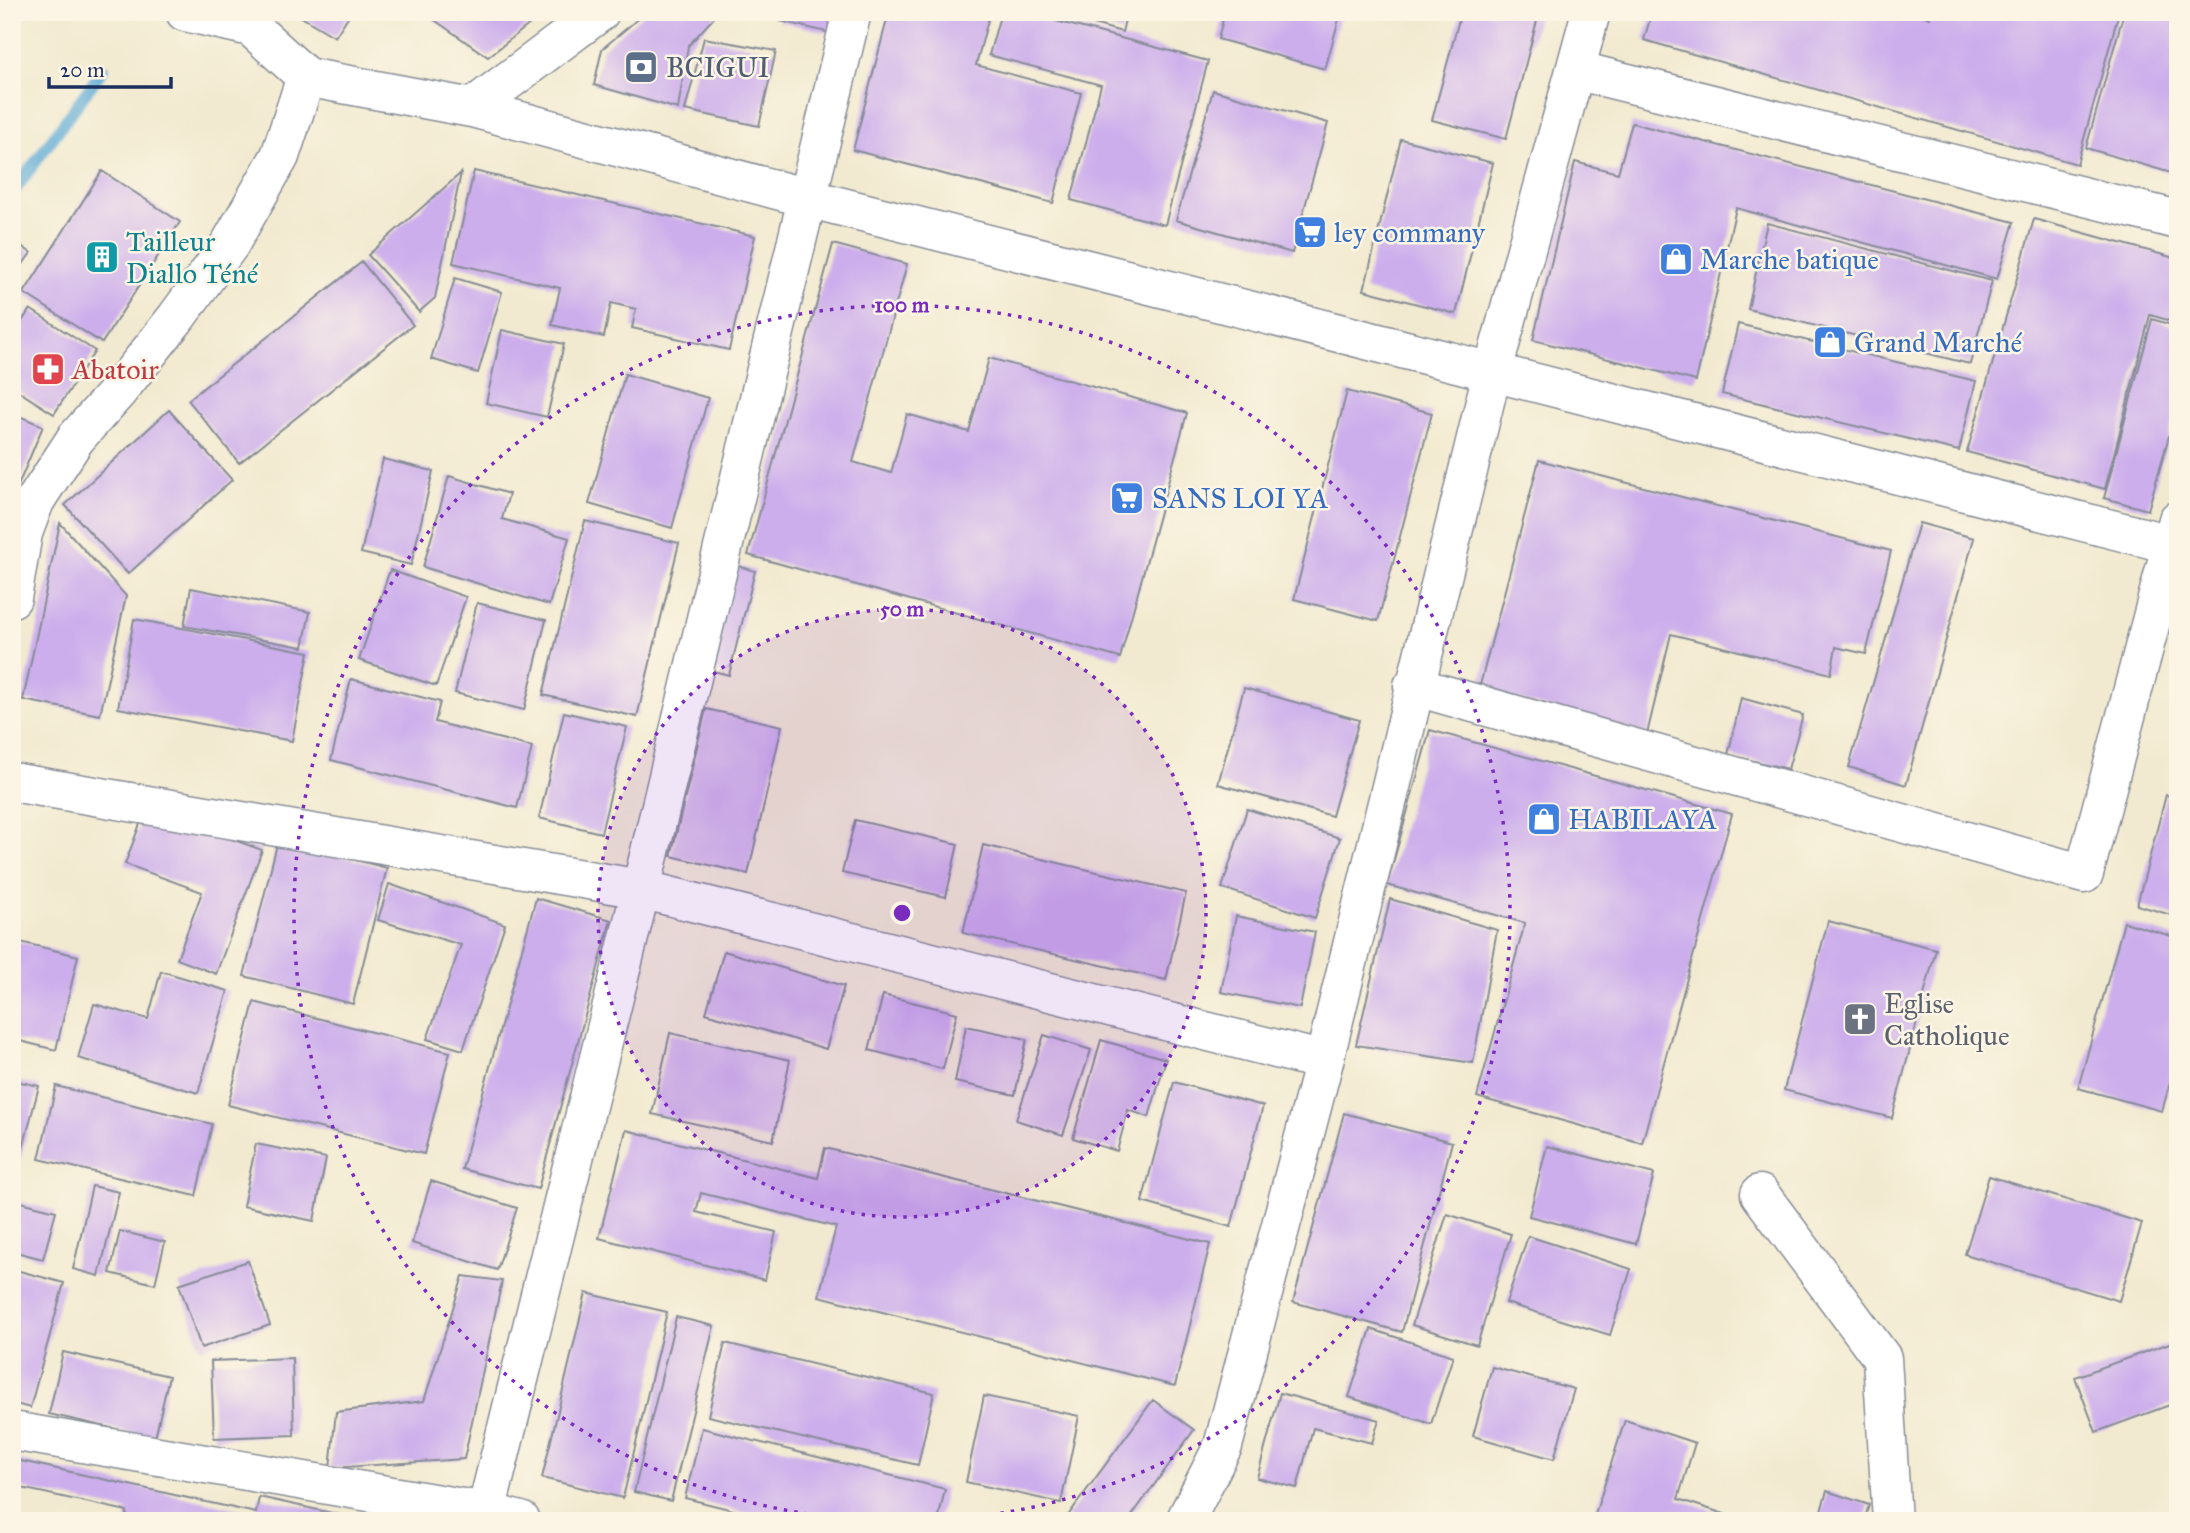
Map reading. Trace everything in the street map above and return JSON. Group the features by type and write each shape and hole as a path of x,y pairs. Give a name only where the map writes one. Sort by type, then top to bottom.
{"street":[{"path":"185,12 245,20 306,76 472,108 807,198 1492,373 2176,537 2084,874 1413,686"},
{"path":"472,108 600,12"},
{"path":"12,1431 504,1516 641,888 852,12"},
{"path":"1185,1521 1223,1446 1324,1061 1413,686 1492,373 1591,12"},
{"path":"1575,70 2178,220"},
{"path":"12,598 23,533 35,500 76,438 119,390 230,244 280,156 306,76"},
{"path":"12,782 641,888 1324,1061"},
{"path":"1760,1194 1882,1358 1892,1521"}],"building":[{"path":"293,12 351,12 335,37"},
{"path":"423,12 545,12 488,57"},
{"name":"BCIGUI","path":"646,12 719,12 688,46 678,109 594,85 602,49"},
{"path":"782,12 840,12 835,34 780,21"},
{"path":"889,12 990,12 976,65 1081,93 1053,203 853,150"},
{"path":"1001,12 1022,12 1208,61 1165,225 1071,200 1101,85 989,55"},
{"path":"1050,12 1127,12 1122,32"},
{"path":"1225,12 1341,12 1325,69 1218,39"},
{"path":"1461,12 1539,13 1506,139 1432,120"},
{"path":"1652,12 1912,12 1930,18 1932,12 2119,12 2077,164 1644,40"},
{"path":"2124,12 2178,12 2178,175 2086,148"},
{"path":"704,38 776,51 759,126 685,110"},
{"path":"1213,90 1328,123 1292,253 1176,220"},
{"path":"1632,123 2014,222 1997,279 1736,208 1696,381 1533,340 1575,162 1618,173"},
{"path":"1401,139 1493,163 1456,314 1364,290"},
{"name":"Tailleur Diallo Téné","path":"102,171 180,222 102,343 24,293"},
{"path":"474,171 755,236 729,350 632,328 636,309 611,303 604,337 552,325 560,288 453,263"},
{"path":"461,173 435,298 419,312 368,255"},
{"path":"2034,219 2178,259 2178,323 2150,315 2105,489 1967,452"},
{"path":"1767,223 1992,281 1970,364 1748,309"},
{"path":"12,239 31,253 12,279"},
{"path":"833,244 907,264 853,462 891,473 907,414 969,432 989,358 1187,413 1120,658 748,555"},
{"path":"362,262 413,325 239,463 188,400"},
{"path":"455,278 502,292 478,373 431,359"},
{"name":"Abatoir","path":"30,309 95,351 54,414 12,387 12,337"},
{"path":"2152,319 2178,327 2178,404 2148,510 2104,498"},
{"path":"1738,324 1976,381 1959,451 1722,394"},
{"path":"502,330 564,344 547,417 486,403"},
{"path":"625,374 708,398 672,528 589,504"},
{"path":"1347,391 1432,413 1378,621 1294,599"},
{"path":"169,410 232,480 128,574 65,505"},
{"path":"12,413 43,426 12,500"},
{"path":"383,459 433,471 411,565 361,553"},
{"path":"1539,460 1891,551 1866,654 1836,647 1831,674 1671,634 1647,734 1479,689"},
{"path":"449,476 509,494 502,519 569,538 549,605 423,567"},
{"path":"585,521 679,543 637,717 543,695"},
{"path":"60,523 126,596 100,715 23,700"},
{"path":"1919,523 1974,538 1906,785 1849,767"},
{"path":"731,564 755,571 729,675 705,669"},
{"path":"390,570 466,597 436,686 359,660"},
{"path":"191,588 310,612 303,647 184,626"},
{"path":"477,603 546,620 524,710 455,693"},
{"path":"134,619 309,652 292,741 118,708"},
{"path":"351,679 440,702 435,722 532,747 517,808 331,760"},
{"path":"1244,688 1359,720 1332,816 1218,784"},
{"path":"1741,698 1803,715 1788,769 1728,755"},
{"path":"706,709 782,726 748,874 671,856"},
{"path":"564,712 627,727 601,833 539,818"},
{"path":"1430,730 1732,814 1642,1143 1477,1097 1525,923 1387,885"},
{"path":"2166,795 2178,798 2178,917 2137,905"},
{"path":"146,808 262,850 216,974 177,959 202,892 125,864"},
{"path":"1247,809 1340,838 1315,918 1222,888"},
{"path":"855,820 958,844 946,897 842,873"},
{"path":"278,840 387,868 353,1004 244,976"},
{"path":"983,845 1186,893 1166,980 963,933"},
{"path":"389,884 505,924 463,1050 427,1039 461,945 378,920"},
{"path":"536,898 611,920 538,1189 462,1169"},
{"path":"1390,899 1497,930 1473,1063 1356,1045"},
{"path":"1236,916 1315,932 1300,1008 1221,992"},
{"name":"Eglise Catholique","path":"1828,921 1936,949 1892,1118 1784,1090"},
{"path":"2124,922 2178,938 2178,1055 2162,1111 2078,1088"},
{"path":"12,940 78,956 56,1050 12,1039"},
{"path":"724,951 844,986 826,1049 706,1013"},
{"path":"161,971 228,991 198,1093 78,1058 94,1004 148,1019"},
{"path":"883,995 957,1013 943,1069 869,1050"},
{"path":"254,1002 450,1052 424,1154 228,1105"},
{"path":"966,1026 1027,1039 1015,1095 955,1082"},
{"path":"670,1033 790,1060 773,1141 652,1114"},
{"path":"1044,1035 1091,1050 1063,1135 1016,1120"},
{"path":"1101,1040 1166,1059 1149,1117 1128,1110 1117,1151 1073,1138"},
{"path":"12,1080 39,1086 19,1164 12,1162"},
{"path":"1174,1082 1263,1106 1231,1227 1142,1202"},
{"path":"56,1086 212,1124 196,1196 39,1159"},
{"path":"1344,1113 1452,1142 1402,1332 1293,1302"},
{"path":"626,1130 818,1178 825,1148 1210,1244 1175,1386 819,1296 836,1227 701,1193 696,1212 776,1232 765,1280 599,1238"},
{"path":"256,1144 326,1158 314,1221 243,1206"},
{"path":"1547,1146 1654,1174 1636,1244 1529,1216"},
{"path":"1989,1176 2142,1223 2119,1301 1965,1254"},
{"path":"431,1181 517,1208 497,1270 412,1243"},
{"path":"92,1186 119,1192 99,1276 73,1269"},
{"path":"17,1201 56,1211 43,1259 12,1251 12,1218"},
{"path":"1447,1214 1511,1234 1477,1345 1412,1325"},
{"path":"120,1231 165,1242 155,1284 110,1273"},
{"path":"1528,1236 1631,1269 1610,1335 1506,1303"},
{"path":"248,1261 270,1325 201,1348 179,1284"},
{"path":"12,1269 64,1283 30,1408 12,1403"},
{"path":"463,1276 502,1281 464,1459 330,1468 336,1412 424,1401"},
{"path":"586,1293 667,1312 623,1498 542,1478"},
{"path":"676,1317 714,1326 671,1501 634,1492"},
{"path":"1371,1329 1453,1356 1431,1424 1349,1397"},
{"path":"2178,1340 2178,1402 2096,1432 2075,1377"},
{"path":"725,1343 934,1393 918,1465 708,1416"},
{"path":"63,1352 169,1376 155,1438 49,1414"},
{"path":"292,1358 294,1435 214,1438 211,1361"},
{"path":"1492,1367 1574,1389 1554,1459 1473,1436"},
{"path":"1280,1393 1379,1420 1372,1443 1313,1428 1297,1488 1257,1478"},
{"path":"984,1396 1079,1416 1061,1503 966,1482"},
{"path":"1153,1400 1194,1430 1128,1521 1071,1521 1067,1517"},
{"path":"1625,1420 1695,1443 1678,1499 1746,1521 1593,1521"},
{"path":"702,1428 945,1489 938,1521 777,1521 685,1498"},
{"path":"12,1459 256,1513 259,1497 368,1521 126,1521 127,1511 12,1486"},
{"path":"1827,1491 1869,1505 1864,1521 1818,1521"}],"waterway":[{"path":"12,194 103,69"}],"place":[{"name":"BCIGUI","path":"641,67"},
{"name":"ley commany","path":"1310,232"},
{"name":"Tailleur Diallo Téné","path":"102,257"},
{"name":"Marche batique","path":"1676,259"},
{"name":"Grand Marché","path":"1830,342"},
{"name":"Abatoir","path":"48,369"},
{"name":"SANS LOI YA","path":"1127,498"},
{"name":"HABILAYA","path":"1544,819"},
{"name":"Eglise Catholique","path":"1860,1019"}]}
